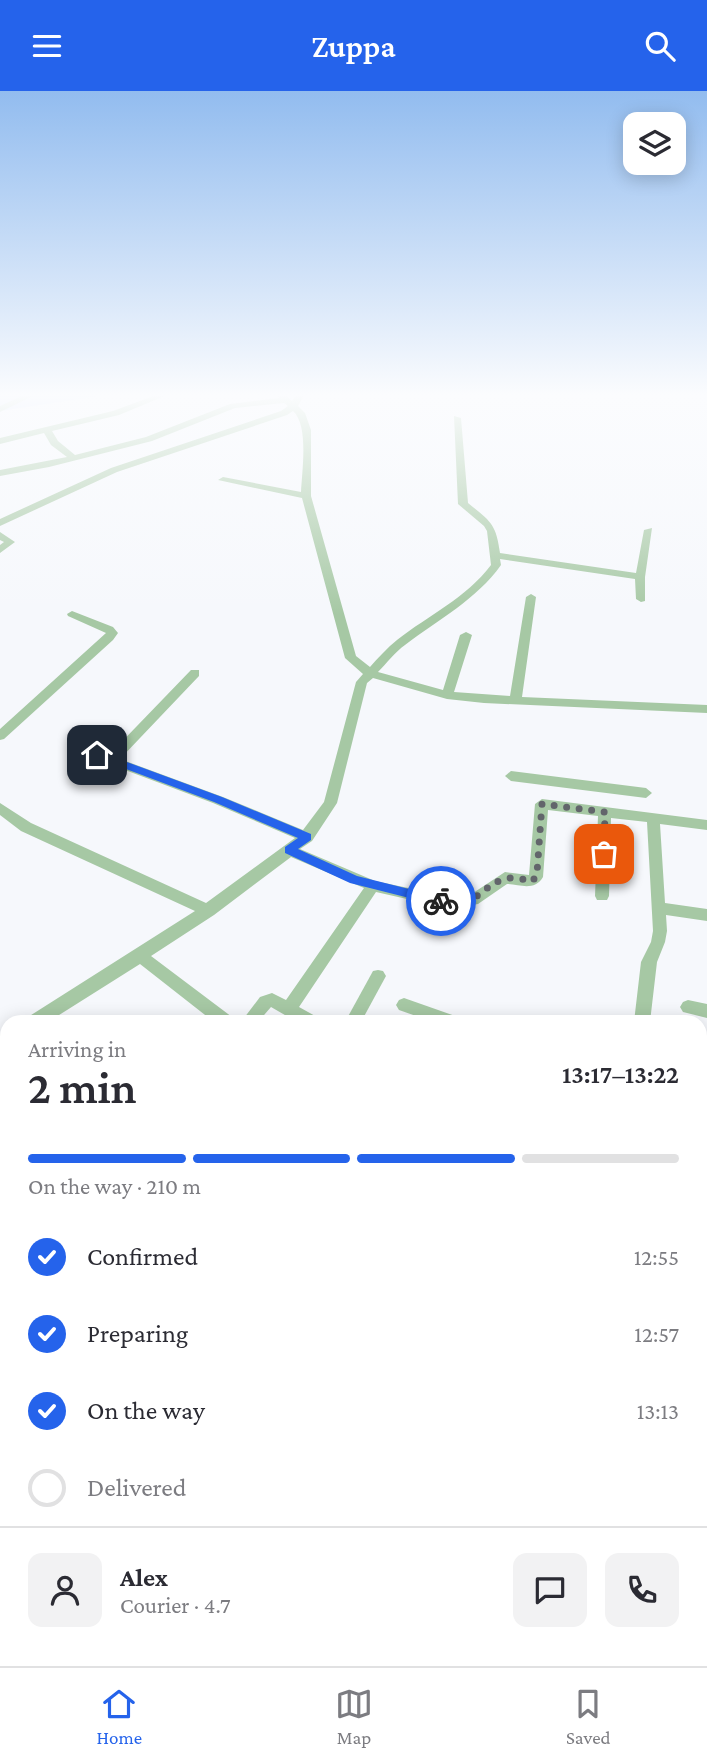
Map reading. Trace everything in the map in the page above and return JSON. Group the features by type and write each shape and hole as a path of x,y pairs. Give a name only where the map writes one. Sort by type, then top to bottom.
{"street":[{"path":"0,473 22,468"},
{"path":"0,523 118,468"},
{"path":"306,468 306,496 351,658 369,673 447,695 515,701 707,709"},
{"path":"45,1015 209,911 307,837 330,803 359,690 369,673 400,644 463,599 493,572 496,555 488,524 463,504 461,468"},
{"path":"223,480 306,496"},
{"path":"640,599 640,577 649,530"},
{"path":"0,535 10,542 0,550"},
{"path":"496,555 640,577"},
{"path":"515,701 531,597"},
{"path":"0,736 112,633 109,629 72,614"},
{"path":"447,695 466,635"},
{"path":"112,760 195,673"},
{"path":"97,755 307,837"},
{"path":"510,776 646,793"},
{"path":"550,781 550,804"},
{"path":"289,850 373,887 429,900 465,903 505,878 533,881 537,873 542,804 707,825"},
{"path":"0,808 26,827 209,911"},
{"path":"602,896 605,812"},
{"path":"643,1015 649,962 659,943 660,931 653,819"},
{"path":"289,1009 373,887"},
{"path":"658,908 707,915"},
{"path":"141,956 217,1015"},
{"path":"357,1015 378,975"},
{"path":"255,1015 265,1002 272,1000 299,1015"},
{"path":"404,1005 432,1015"},
{"path":"688,1007 707,1011"}],"way so far":[{"path":"441,901 465,903 505,878 533,881 537,873 542,804 605,812 604,854"}],"route":[{"path":"97,755 307,837 289,850 354,880 373,887 441,901"}]}
